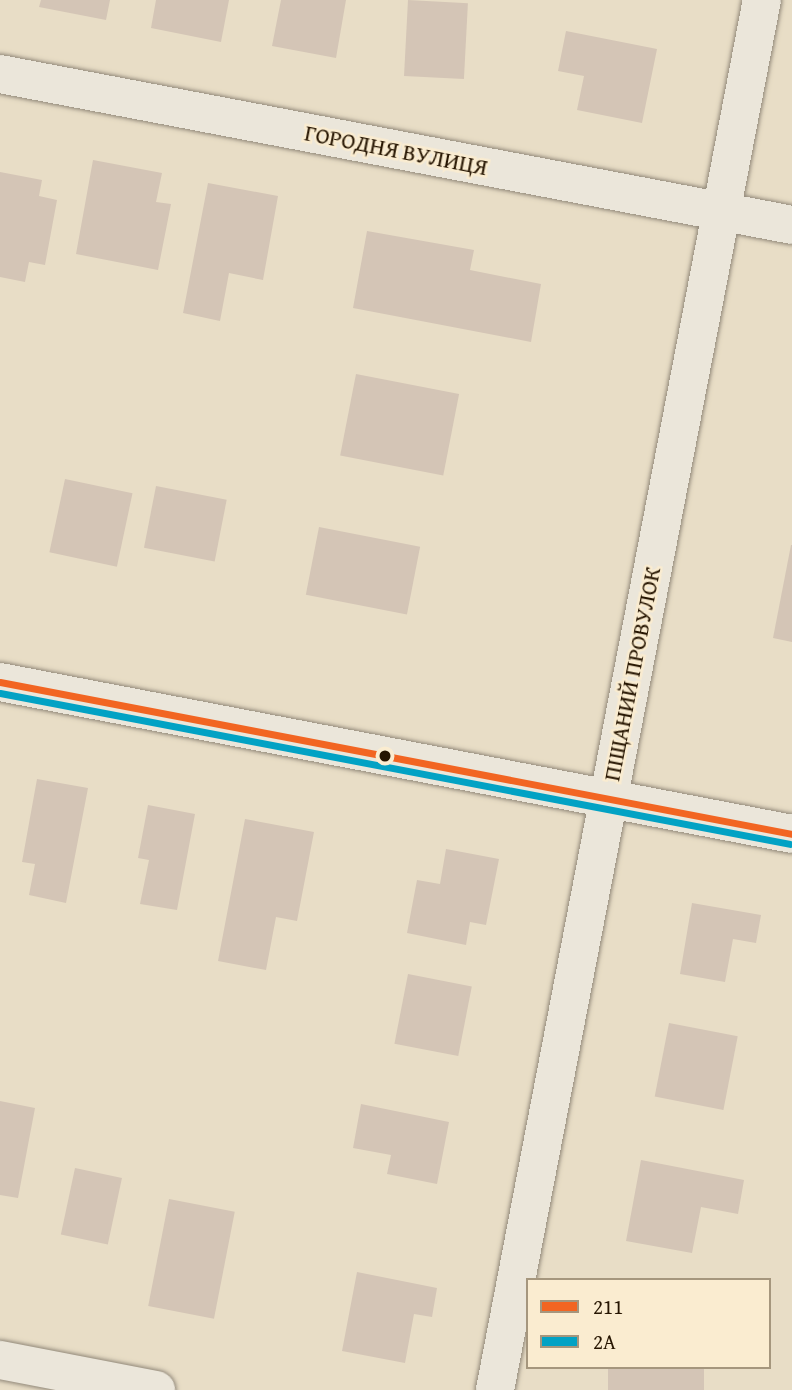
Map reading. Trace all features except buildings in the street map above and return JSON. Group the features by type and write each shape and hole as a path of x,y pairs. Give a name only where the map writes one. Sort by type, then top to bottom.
{"street":[{"name":"ПІЩАНИЙ ПРОВУЛОК","path":"495,1390 762,0"},
{"name":"ГОРОДНЯ ВУЛИЦЯ","path":"0,74 792,225"},
{"path":"0,682 792,834"},
{"path":"0,1360 156,1390"}],"transit line":[{"name":"211","path":"0,682 792,834"},
{"name":"2А","path":"0,693 790,844"}]}
